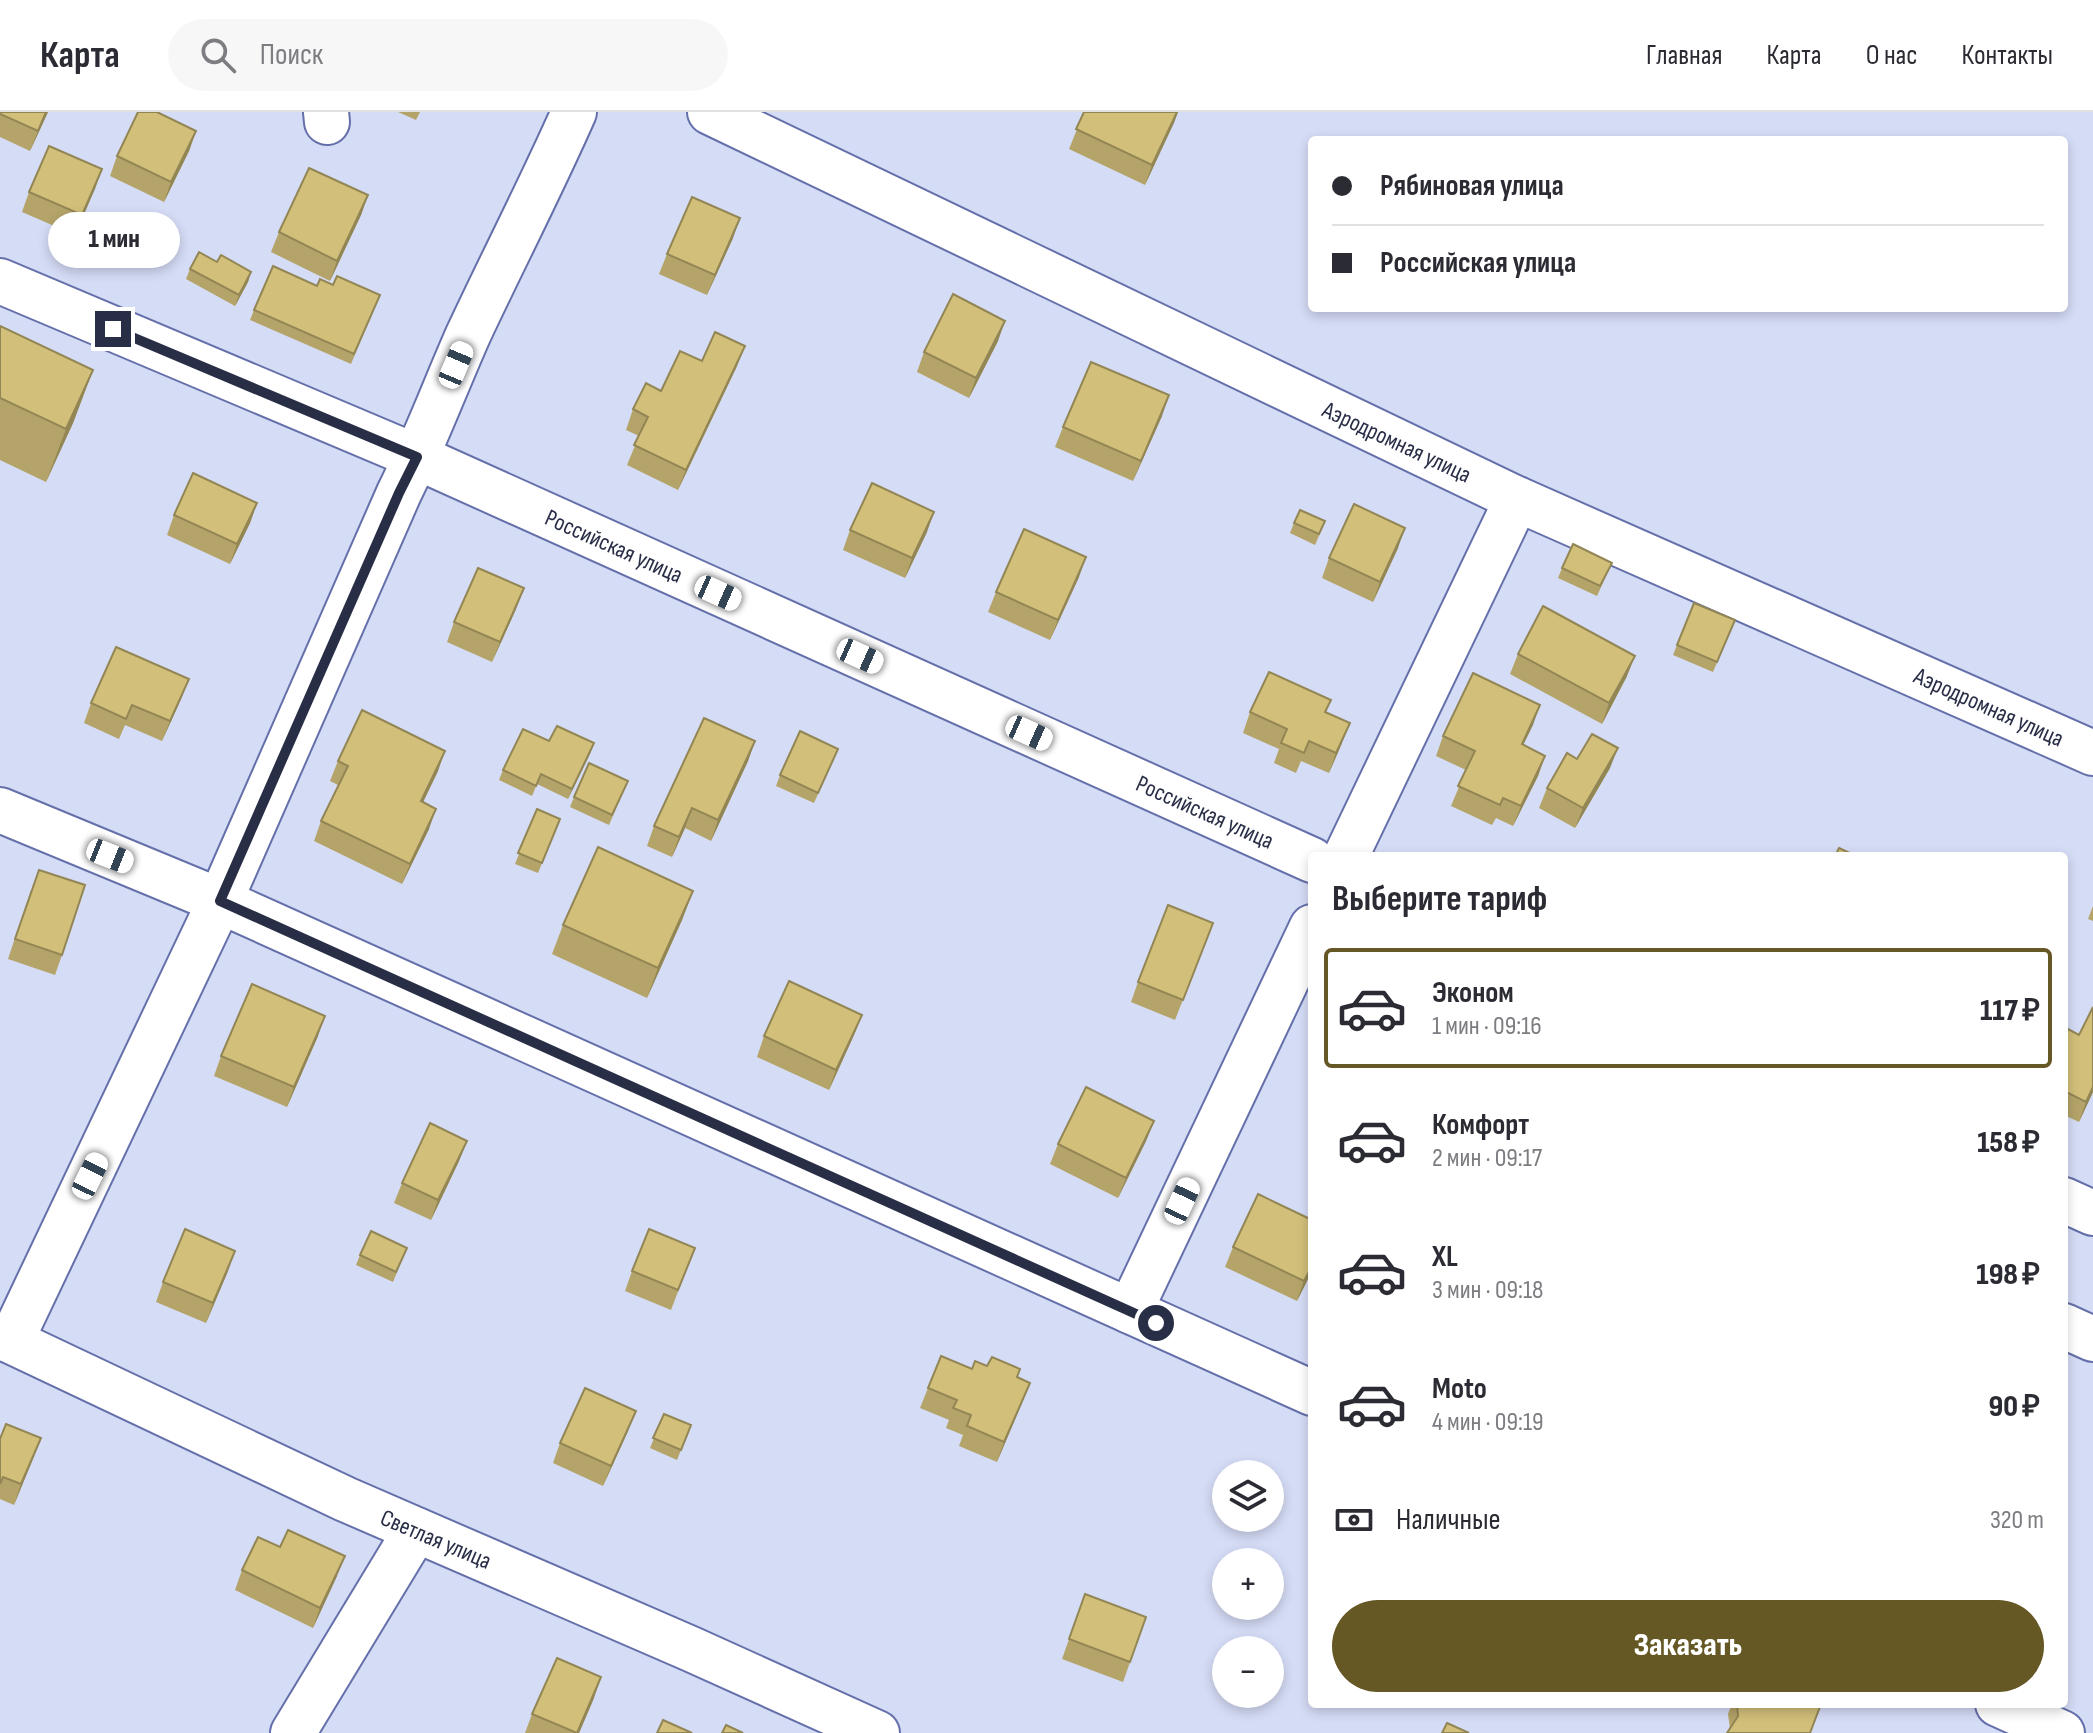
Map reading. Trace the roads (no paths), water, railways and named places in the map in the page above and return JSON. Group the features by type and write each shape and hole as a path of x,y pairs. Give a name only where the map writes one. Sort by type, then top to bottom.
{"street":[{"path":"6,1338 220,901 468,336 574,112"},
{"name":"Аэродромная улица","path":"710,112 1517,499 2093,753"},
{"name":"Российская улица","path":"0,281 417,457 1308,858"},
{"path":"1348,852 1517,499"},
{"path":"0,810 220,901 1308,1391"},
{"path":"1130,1311 1308,935"},
{"path":"2068,1202 2093,1213"},
{"path":"2068,1328 2093,1339"},
{"name":"Светлая улица","path":"6,1338 345,1499 877,1733"},
{"path":"293,1733 416,1530"},
{"path":"2007,1708 2062,1733"}]}
